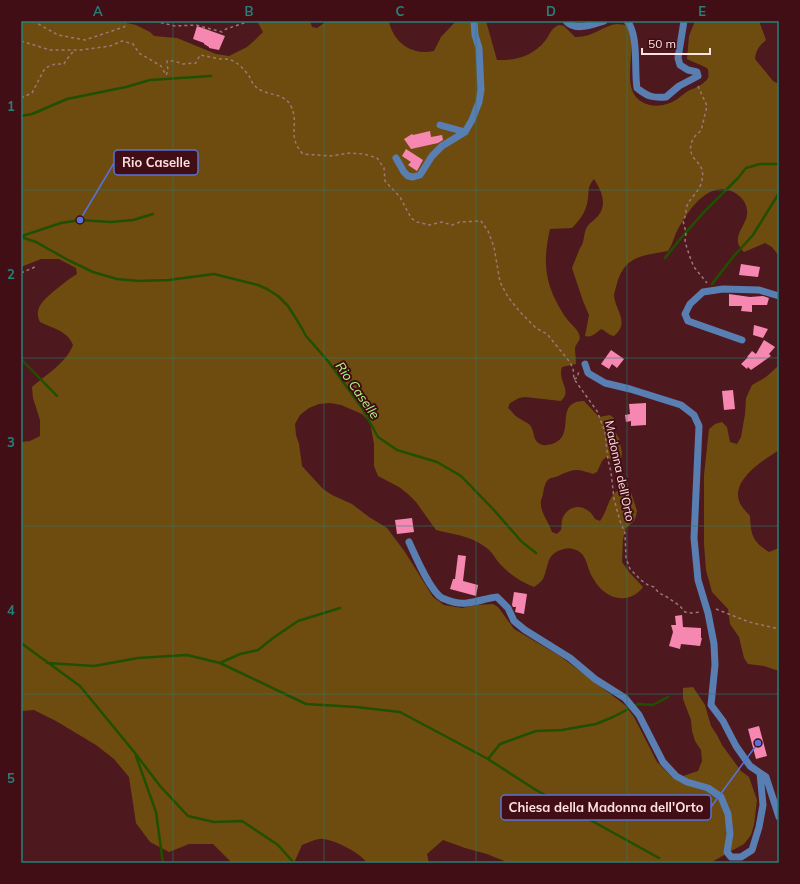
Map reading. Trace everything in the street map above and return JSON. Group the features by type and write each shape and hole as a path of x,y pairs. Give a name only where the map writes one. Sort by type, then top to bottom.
{"street":[{"path":"396,158 408,176 413,177 420,175 432,156 442,146 465,132 476,112 481,90 479,48 475,35 474,21"},
{"path":"566,21 568,24 581,28 604,21"},
{"path":"627,21 631,25 635,48 637,88 646,95 655,98 666,97 679,86 698,76 697,72 688,70 680,65 678,58 684,21"},
{"path":"440,125 465,132"},
{"path":"742,340 688,321 685,314 690,304 703,292 723,289 760,290 779,296"},
{"path":"585,364 588,373 605,383 681,405 694,415 699,426 694,538 698,580 708,613 714,644 715,665 711,705 723,721 736,746 750,766 766,777 779,817"},
{"path":"409,542 433,589 442,598 466,603 497,597 508,608 514,621 525,630 570,658 594,679 625,698 639,715 663,762 676,776 686,782 708,788 721,797 728,814 730,834 727,852 731,857 741,857 752,850 759,827 762,804 760,773"}],"path":[{"path":"33,21 58,35 85,40 124,27 125,21"},
{"path":"155,21 175,26 196,25 222,32 226,29 250,21"},
{"name":"Madonna dell'Orto","path":"21,42 50,50 74,50 110,46 122,41 133,44 138,53 161,66 166,75 168,71 168,61 183,64 196,63 200,55 231,60 248,74 254,86 265,92 277,94 286,99 291,107 295,122 293,135 296,146 303,154 330,156 350,153 364,154 378,158 384,168 385,181 400,197 411,218 417,222 428,225 442,222 452,225 460,222 481,221 488,232 494,247 500,282 508,297 536,328 548,334 569,361 573,368 574,379 597,411 605,432 614,499 625,533 626,558 630,569 641,580 654,587 659,593 680,606 685,612 708,613"},
{"path":"21,98 32,93 45,68 55,64 64,64 74,50"},
{"path":"693,79 708,106 701,131 695,135 690,144 692,155 702,166 702,180 687,206 687,215 683,221 686,232 685,242 691,260 694,267 712,290"},
{"path":"21,273 37,266"},
{"path":"705,605 749,622 779,629"}],"shaded area":[{"path":"21,21 117,21 136,25 150,32 154,36 177,38 216,54 229,56 247,47 263,32 257,21 310,21 312,27 317,28 327,21 389,21 391,29 399,41 412,50 426,52 434,51 441,37 456,21 486,21 497,60 510,60 529,54 540,46 550,32 559,25 564,26 575,37 581,37 587,36 612,25 626,25 630,33 630,83 633,92 638,99 645,104 657,106 672,102 708,78 708,69 687,59 689,36 695,21 759,21 766,40 758,48 755,59 773,81 779,84 779,256 772,247 765,243 744,252 741,249 738,240 747,215 746,205 741,197 733,192 723,189 715,190 702,197 691,209 678,229 668,251 637,258 625,266 619,278 614,295 622,321 619,331 614,336 601,329 592,336 585,336 589,315 572,268 583,243 587,227 598,216 603,207 601,192 594,179 589,188 588,200 583,214 572,228 550,229 546,253 547,274 553,294 566,318 580,336 575,348 576,364 562,367 561,377 566,393 561,401 525,397 519,398 510,403 508,408 517,417 530,425 537,442 544,445 552,444 560,440 565,427 569,407 575,403 584,401 599,417 610,415 614,418 613,429 619,438 622,453 621,459 616,462 606,457 602,461 597,472 593,474 580,470 573,470 549,479 544,487 541,506 552,532 557,534 561,530 563,517 570,509 575,507 584,508 592,514 595,519 600,521 613,494 623,489 630,489 637,511 634,521 626,528 623,539 622,562 643,587 639,591 633,596 625,598 611,596 606,593 602,590 591,574 581,553 570,548 558,551 551,557 543,579 534,587 524,583 507,571 490,551 476,541 464,536 436,530 416,502 408,494 399,487 378,476 374,466 374,444 370,422 362,414 341,405 330,403 319,404 309,408 300,415 295,424 302,466 323,489 352,504 387,528 405,552 433,597 444,605 462,608 493,604 498,607 514,629 560,656 625,705 634,717 657,762 674,779 698,771 702,761 701,750 695,741 691,720 683,699 683,688 693,687 705,705 711,726 722,745 741,771 749,777 757,800 754,825 751,835 744,844 710,863 509,863 487,854 443,840 427,854 429,863 367,863 359,855 347,848 334,842 321,839 302,845 294,863 232,863 213,844 189,844 169,852 150,842 136,823 129,777 114,759 96,745 56,721 34,710 21,711 21,442 30,441 40,436 40,420 33,398 32,387 61,363 73,345 71,340 64,333 40,322 38,317 39,308 50,294 77,274 76,268 59,259 41,259 21,267"},
{"path":"777,367 779,367 779,450 751,471 740,485 738,493 739,501 742,507 750,516 752,533 756,541 769,552 779,548 779,671 764,666 748,664 744,658 739,637 730,624 728,609 712,592 706,570 704,544 704,475 709,429 715,424 722,422 727,427 730,442 737,444 741,437 746,398 752,385 766,377"}],"building":[{"path":"197,26 225,36 219,50 209,48 204,43 193,39"},
{"path":"430,131 431,137 442,135 443,140 438,143 411,149 404,139 412,134"},
{"path":"406,149 423,160 417,171 408,165 411,162 402,156"},
{"path":"741,264 760,267 758,277 739,275"},
{"path":"729,294 750,297 763,296 769,298 767,305 752,305 752,312 741,311 742,306 729,306"},
{"path":"754,325 768,329 763,338 753,335"},
{"path":"764,340 775,347 769,354 771,356 751,370 748,367 747,369 741,364 752,351 756,354"},
{"path":"611,350 624,359 617,368 612,364 609,369 601,364"},
{"path":"733,390 735,409 724,410 722,391"},
{"path":"646,403 646,425 631,426 631,421 626,422 625,415 630,414 629,404"},
{"path":"412,518 414,532 397,534 395,520"},
{"path":"458,555 466,556 463,581 478,585 476,596 450,589 453,579 455,579"},
{"path":"514,592 527,594 524,614 515,612 516,607 513,607 512,605"},
{"path":"682,615 683,627 701,628 702,638 700,646 681,644 680,649 669,646 673,632 671,625 676,625 675,616"},
{"path":"759,726 767,756 756,759 748,729"}],"waterway":[{"name":"Rio Caselle","path":"21,116 32,114 67,99 126,87 150,80 211,76"},
{"path":"665,258 703,213 746,168 760,164 779,164"},
{"path":"712,284 733,257 753,235 779,193"},
{"name":"Rio Caselle","path":"22,236 61,223 80,220 111,222 133,220 153,214"},
{"name":"Rio Caselle","path":"21,237 36,242 93,272 117,279 139,281 169,280 214,274 258,285 267,289 278,296 288,306 306,336 328,361 362,408 378,437 397,450 437,462 461,476 522,542 536,553"},
{"path":"21,359 57,396"},
{"path":"220,663 240,654 258,650 298,621 340,608"},
{"path":"21,643 80,686 160,786 188,816 214,822 242,821 278,845 294,863"},
{"path":"47,663 94,666 138,658 187,655 220,663 306,704 356,707 400,712 488,759 536,790 659,858"},
{"path":"488,759 500,744 536,731 562,730 596,724 638,704 653,705 668,697"},
{"path":"136,756 156,812 163,863"}],"place":[{"name":"Rio Caselle","path":"80,220"},
{"name":"Chiesa della Madonna dell'Orto","path":"758,743"}]}
